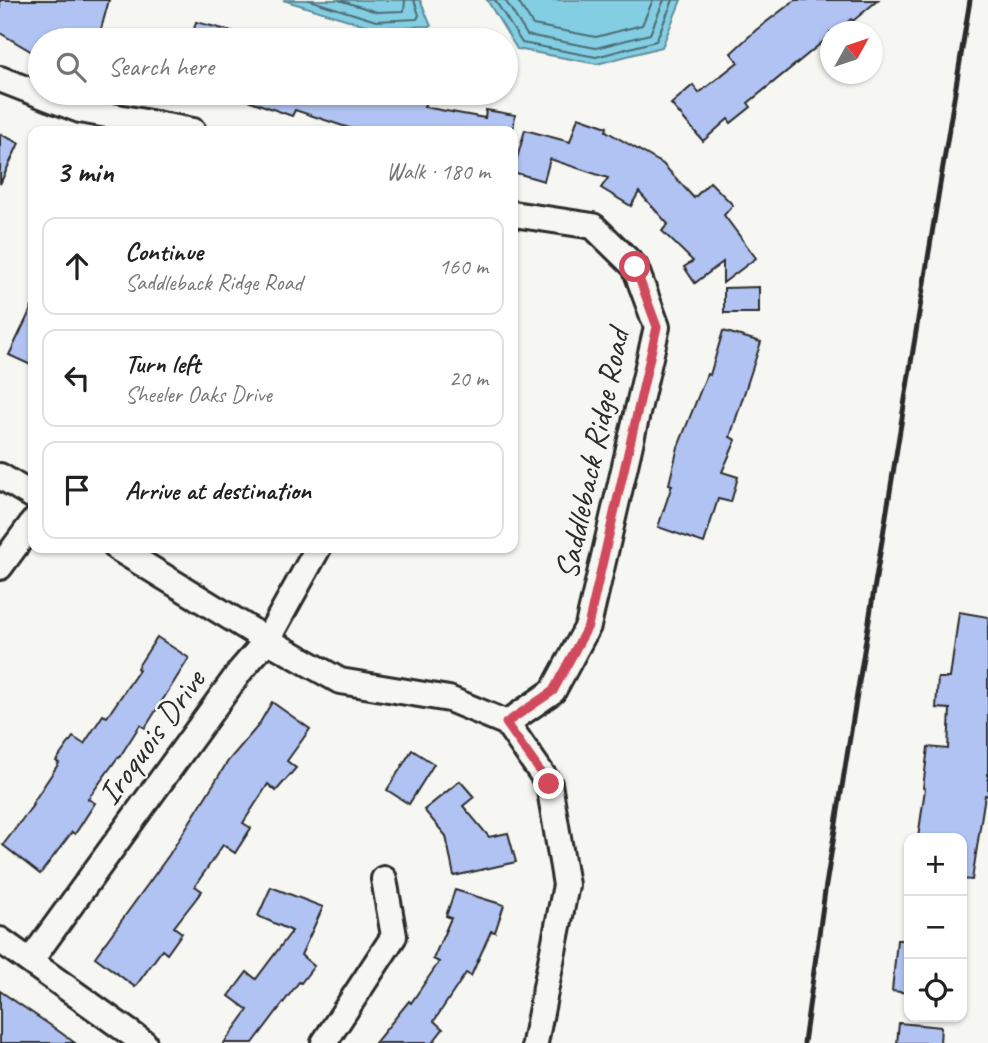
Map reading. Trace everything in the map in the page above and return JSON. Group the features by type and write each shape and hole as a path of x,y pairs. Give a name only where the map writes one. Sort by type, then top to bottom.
{"street":[{"path":"0,79 28,90"},
{"path":"67,105 80,110 166,126"},
{"name":"Saddleback Ridge Road","path":"506,723 553,691 588,626 657,327 635,267 593,226 518,215"},
{"path":"0,476 28,493"},
{"path":"0,567 28,529"},
{"path":"125,553 267,640 340,681 449,699 506,723 549,784 566,885 535,1043"},
{"name":"Iroquois Drive","path":"31,960 240,670 267,640 315,553"},
{"path":"324,1043 394,936 384,879"},
{"path":"0,940 144,1043"}],"water":[{"path":"283,0 420,0 431,26 375,28"},
{"path":"487,0 681,0 662,47 597,64 518,49 518,28 504,28"}],"building":[{"path":"0,0 109,0 101,28 28,28 28,49 0,33"},
{"path":"795,0 878,0 853,21 820,21 820,44 748,103 751,107 731,123 728,119 703,141 671,104 693,85 699,93 738,62 731,53"},
{"path":"196,22 220,28 194,28"},
{"path":"262,105 425,105 424,107 485,118 486,110 515,115 514,126 343,126 295,110 292,116"},
{"path":"578,117 607,127 606,131 663,164 694,198 710,182 733,205 724,215 756,258 723,283 723,262 695,283 684,267 693,261 662,231 668,224 639,192 631,206 601,188 608,178 550,159 544,181 518,173 518,154 525,130 570,142"},
{"path":"0,134 19,143 0,184"},
{"path":"759,287 759,313 724,313 724,288"},
{"path":"28,315 28,364 9,355"},
{"path":"723,331 761,342 730,437 736,440 722,472 738,477 731,502 718,499 704,543 658,527 672,485 669,484 678,447 707,374 710,375"},
{"path":"959,612 988,617 988,796 985,795 972,880 967,880 967,833 919,833 928,747 948,749 950,709 936,708 938,678 950,678"},
{"path":"157,637 189,658 145,728 140,725 88,799 95,803 75,834 72,832 40,874 3,845 33,805 59,763 56,761 73,737 84,744 103,715 107,717 139,670 137,668"},
{"path":"272,702 310,729 287,761 296,768 276,791 268,784 243,823 251,828 235,853 223,845 195,886 202,891 174,927 182,933 167,954 162,950 135,987 95,957 169,855 228,761 258,726"},
{"path":"412,750 434,764 409,804 387,790"},
{"path":"460,781 474,797 463,806 489,837 508,833 516,862 454,876 446,836 424,810"},
{"path":"271,887 323,907 301,955 314,966 253,1043 224,1043 248,1010 229,996 247,972 256,979 292,931 258,916"},
{"path":"455,890 504,905 495,932 491,931 471,976 466,973 434,1021 443,1029 432,1043 375,1043 409,1001 411,1003 439,962 433,959 451,918 446,916"},
{"path":"897,940 904,940 904,992 892,991"},
{"path":"0,991 53,1027 75,1043 0,1043"},
{"path":"899,1023 941,1027 940,1043 897,1043"}],"railway":[{"path":"804,1043 825,891 970,0"}],"route":[{"path":"549,784 506,723 553,691 588,626 657,327 635,267"}]}
